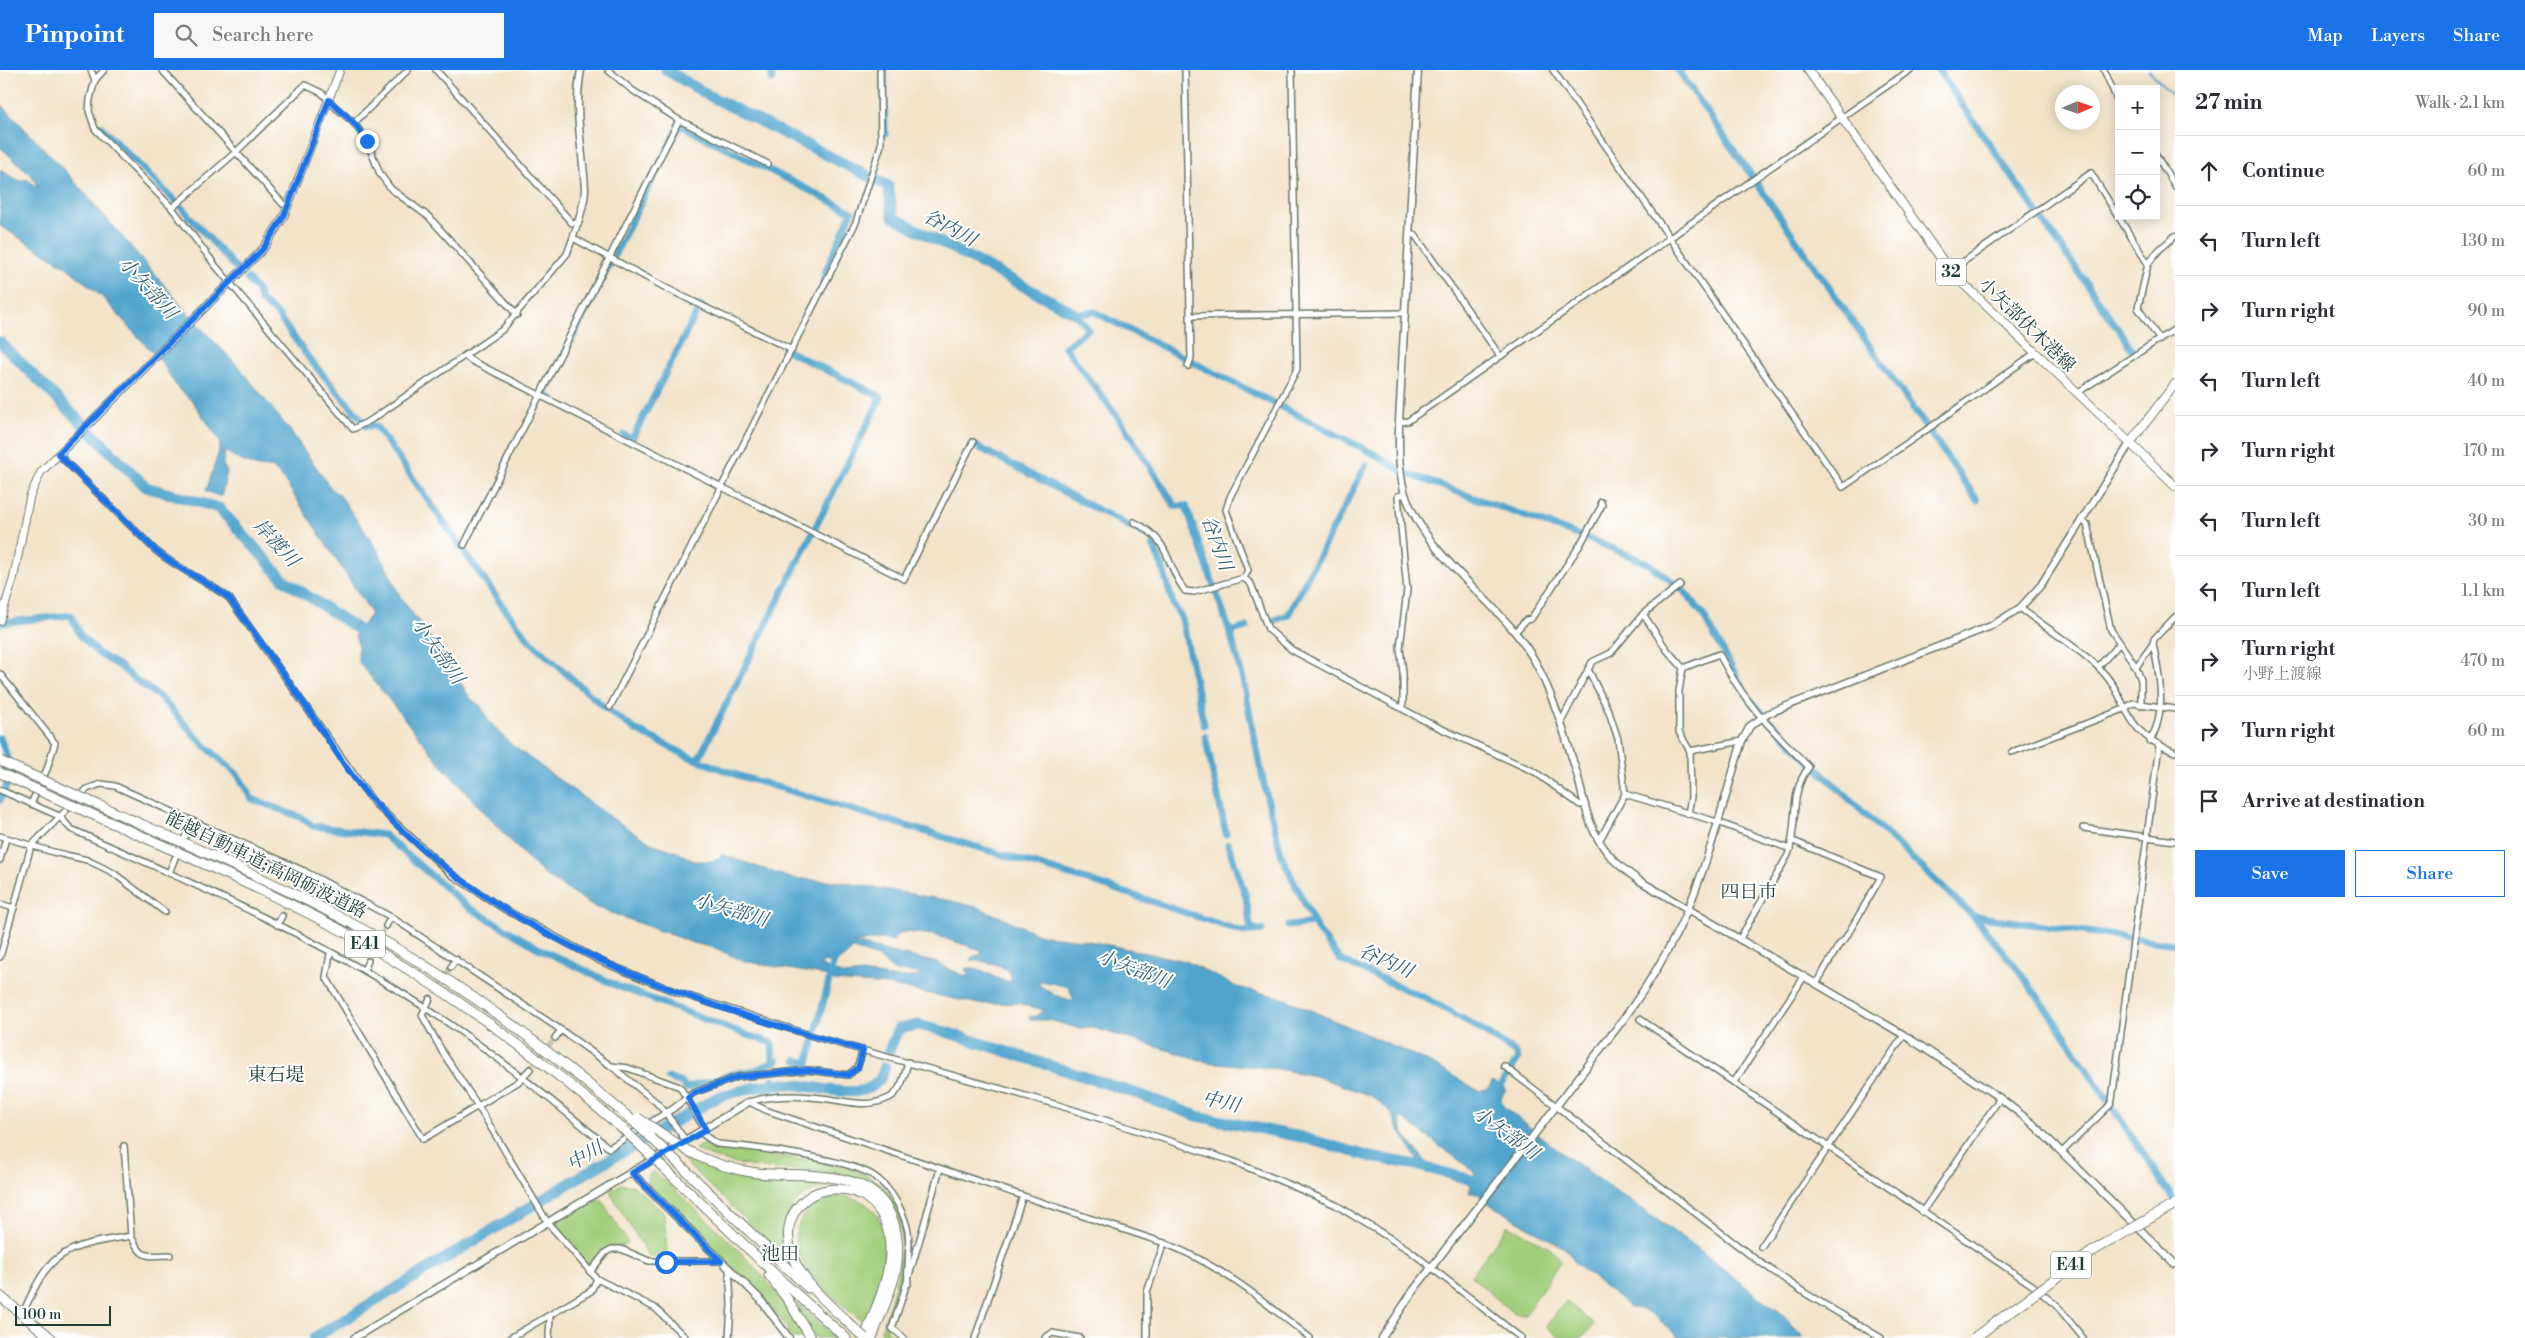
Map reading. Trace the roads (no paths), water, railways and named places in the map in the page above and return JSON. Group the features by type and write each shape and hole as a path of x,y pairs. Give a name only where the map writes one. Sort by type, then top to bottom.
{"highway":[{"name":"能越自動車道;高岡砺波道路","path":"0,761 240,868 343,918 436,973 518,1029 586,1077 636,1120"},
{"name":"能越自動車道;高岡砺波道路","path":"0,773 285,902 383,954 438,988 554,1070 623,1129 782,1281 846,1338"},
{"path":"636,1120 688,1151 723,1166 755,1172 842,1179 862,1185 877,1195 893,1220 898,1250 893,1281 872,1338"},
{"path":"636,1120 796,1277 863,1336"},
{"path":"664,1168 776,1283 801,1318 811,1338"},
{"path":"825,1190 852,1190 868,1198 880,1212 888,1231 889,1263 863,1336 810,1283 791,1252 789,1232 794,1213 808,1198 825,1190"},
{"name":"E41","path":"1974,1338 2096,1249 2175,1204"},
{"path":"0,1296 50,1338"}],"main road":[{"path":"0,620 13,580 30,496 41,472 263,249 284,216 340,70"},
{"name":"小矢部伏木港線","path":"1808,70 1950,271 2175,486"},
{"path":"2130,443 2175,384"}],"street":[{"path":"91,70 95,80"},
{"path":"104,70 95,80 89,111 95,128 176,204 214,265 231,282 353,429 371,420 502,330 517,315 567,254 574,239 585,191 579,138 578,83 581,70"},
{"path":"162,70 282,204"},
{"path":"354,123 408,70"},
{"path":"436,70 572,223 578,223"},
{"path":"608,70 632,90 679,120 768,164"},
{"path":"610,707 856,222 881,145 880,70"},
{"path":"1185,70 1191,358 1188,366"},
{"path":"1244,578 1248,570 1226,510 1230,497 1297,370 1292,70"},
{"path":"1418,70 1399,422 1400,458 1405,494 1426,533 1438,549 1515,632 1530,651 1561,722 1585,804 1599,841 1619,867 1688,910 1904,1035 2000,1098 2032,1123 2175,1264"},
{"path":"1553,70 1843,487 2035,353"},
{"path":"1399,422 1408,421 1910,70"},
{"path":"2104,70 2115,95"},
{"path":"176,204 236,152 305,85 322,93 354,123 367,141 380,174 391,189 429,217 517,315"},
{"path":"464,545 679,120"},
{"path":"2160,162 2175,186"},
{"path":"1950,271 2091,173 2148,264"},
{"path":"1410,235 1415,235 1500,356"},
{"path":"2160,340 2138,308 2148,264 2159,250 2175,236"},
{"path":"574,239 666,288 792,350"},
{"path":"1190,316 1405,313"},
{"path":"2077,393 2175,329"},
{"path":"465,355 470,360 540,396 904,579 973,442"},
{"path":"1382,1338 1413,1291 1435,1265 1652,979 1688,910 1742,741 1750,726 1764,716 1991,626 2020,608 2041,585 2130,443"},
{"path":"58,454 155,550 171,563 210,584 229,598 374,803 452,874 504,910 600,961 676,992 754,1018 1058,1105 1232,1161 1336,1205 1435,1265 1440,1275 1521,1338"},
{"path":"1401,708 1403,693 1400,648 1407,590 1398,496 1405,494"},
{"path":"1515,632 1526,620 1531,619 1584,538 1602,505 1601,502"},
{"path":"2081,520 2087,524 2111,630 2136,667 2141,680 2141,705"},
{"path":"1134,522 1155,536 1171,559 1177,580 1185,591 1194,592 1237,578 1244,578 1251,584 1268,629 1292,650 1339,677 1427,722 1535,772 1580,804 1585,804"},
{"path":"1561,722 1595,659 1611,653 1643,614 1680,585"},
{"path":"2020,608 2098,667 2138,731 2150,741 2175,752"},
{"path":"1643,614 1667,650 1684,668"},
{"path":"2150,741 2160,718 2158,707 2161,680 2154,639 2175,617"},
{"path":"2098,667 2120,643"},
{"path":"2136,667 2154,644"},
{"path":"1684,668 1719,654 1731,677 1809,767 1799,781 1793,841 1790,849 1739,940"},
{"path":"1684,668 1679,691 1679,732 1690,752 1691,797 1688,814"},
{"path":"1588,669 1618,739 1625,794 1599,841"},
{"path":"0,674 55,743 47,769 31,804"},
{"path":"2012,752 2124,709 2133,703 2175,709"},
{"path":"1690,752 1742,741"},
{"path":"2062,1152 2109,1106 2112,1100 2159,746"},
{"path":"0,956 31,846 87,789 101,784 115,786 304,871 391,917 561,1030 611,1066 668,1114 686,1141"},
{"path":"0,790 59,816 70,829 169,873 277,925 364,970 424,1007 524,1077 609,1148 689,1101 694,1093 738,1077 808,1070 848,1075 858,1068 863,1050"},
{"path":"1625,794 1717,822 1790,849"},
{"path":"185,837 192,822"},
{"path":"2083,828 2175,841"},
{"path":"0,860 3,837 88,860 112,872 165,912"},
{"path":"1793,841 1880,877 1845,939 1839,945 1816,984"},
{"path":"169,873 176,858"},
{"path":"296,887 304,871"},
{"path":"0,904 14,908"},
{"path":"277,925 282,916"},
{"path":"386,926 391,917"},
{"path":"330,954 326,977 424,1139 524,1077 530,1069"},
{"path":"451,967 456,959"},
{"path":"364,970 368,961"},
{"path":"1734,1082 1804,977"},
{"path":"430,999 424,1007 422,1015 443,1053 478,1106 548,1223 597,1279 655,1308 686,1338"},
{"path":"1640,1019 2032,1285 2059,1308 2083,1338"},
{"path":"555,1038 561,1030"},
{"path":"1761,1247 1904,1035"},
{"path":"354,1338 703,1131 748,1102 768,1096 792,1095 865,1105 891,1098 904,1080 908,1062"},
{"path":"611,1066 628,1068 662,1078 680,1087 698,1115 703,1131 717,1144 842,1164 863,1170 875,1177 895,1199 907,1226 910,1238 908,1284"},
{"path":"1504,1066 1555,1108 1754,1258 1805,1293 1880,1338"},
{"path":"1922,1212 2000,1098"},
{"path":"748,1102 940,1169 1164,1242 1203,1260 1264,1300 1310,1338"},
{"path":"124,1146 131,1236 140,1254 145,1256 170,1255"},
{"path":"904,1338 892,1328 908,1284 940,1169"},
{"path":"632,1173 760,1298 789,1338"},
{"path":"975,1338 1023,1196"},
{"path":"22,1314 49,1266 63,1255 83,1244 131,1236"},
{"path":"1147,1338 1147,1292 1164,1242"},
{"path":"590,1272 606,1252 612,1249 621,1249 649,1262 721,1261"},
{"path":"728,1268 731,1304 729,1338"},
{"path":"510,1338 591,1291 597,1279"},
{"path":"548,1338 550,1316"},
{"path":"1045,1338 1052,1333 1080,1338"}],"water":[{"name":"小矢部川","path":"0,103 69,175 202,329 240,368 292,433 333,491 339,494 379,552 400,596 441,652 471,699 481,706 488,720 512,745 607,815 651,843 677,852 694,861 712,861 720,858 721,854 790,878 841,882 952,901 980,908 1041,935 1089,941 1186,961 1237,987 1280,997 1389,1044 1431,1063 1479,1091 1488,1088 1493,1081 1506,1089 1501,1098 1503,1106 1559,1151 1696,1247 1779,1311 1804,1338 1680,1338 1652,1314 1631,1308 1576,1264 1566,1249 1491,1205 1477,1193 1469,1193 1475,1172 1399,1116 1403,1133 1427,1163 1418,1161 1398,1129 1391,1112 1371,1096 1315,1076 1278,1069 1207,1062 1094,1028 1078,1028 1048,1020 1031,1020 1028,1017 1037,1016 1044,1010 1018,1003 979,1004 887,985 834,981 822,975 743,961 715,948 693,943 595,907 543,874 447,772 358,661 358,644 355,636 370,615 370,611 282,477 272,467 254,466 241,461 225,451 223,464 227,472 221,497 206,491 219,451 220,441 193,402 176,386 163,364 101,296 64,265 0,226 0,170 20,181 27,179 39,188 30,174 0,147","holes":["899,933 934,935 981,950 982,954 972,957 970,960 996,964 1007,970 1012,981 1001,980 983,971 971,968 965,969 969,976 964,976 937,963 853,943 881,939 893,941","853,949 878,957 895,971 918,973 920,976 898,978 862,973 844,975 821,966 823,962 832,963","1039,982 1069,987 1074,1001 1054,995 1039,985"]}],"waterway":[{"name":"谷内川","path":"666,70 708,95 888,186 893,217 1076,314"},
{"path":"771,70 772,80"},
{"path":"884,70 885,134"},
{"path":"1678,70 1977,500"},
{"path":"1938,70 2134,352"},
{"path":"2149,70 2175,98"},
{"path":"551,398 544,395 680,125 852,212 826,270 823,282"},
{"path":"100,126 180,206 235,267"},
{"path":"247,279 257,290 261,301 276,313 311,361 362,420"},
{"path":"624,435 632,439 700,306 705,309"},
{"path":"1076,314 1095,312 1374,454 1408,474 1597,542 1649,564 1683,590 1702,613 1748,697 1807,759 1973,916 2016,967 2054,1019 2175,1202"},
{"name":"谷内川","path":"1076,314 1088,329 1065,347 1124,426 1175,506 1186,506 1230,632 1243,680 1264,785 1282,857 1317,929 1340,960 1429,1000 1472,1024 1516,1053 1518,1059 1495,1093"},
{"name":"岸渡川","path":"0,342 146,487 219,508 284,580 371,638"},
{"path":"698,760 881,397 784,349"},
{"path":"366,426 376,426 504,608 530,641 605,708 636,730 692,758 740,776 1093,882 1243,932 1262,930"},
{"path":"976,446 1148,536"},
{"path":"1272,621 1288,615 1366,465"},
{"path":"1153,545 1162,566 1173,604 1182,619 1204,725"},
{"path":"0,623 71,615 80,635 99,654 121,667 161,698 200,741 238,775 252,799 302,818 313,826 384,835 468,907 538,948 617,986 772,1043 773,1061"},
{"path":"1230,632 1247,627"},
{"path":"1205,736 1226,834"},
{"path":"0,738 13,772 0,800"},
{"path":"1228,844 1246,897 1250,925 1252,928 1259,930"},
{"path":"1973,916 2175,944"},
{"path":"1288,926 1313,923"},
{"path":"816,1031 835,957"},
{"name":"中川","path":"889,1051 898,1029 918,1025 946,1032 1141,1095 1197,1116 1301,1137 1371,1157 1412,1164 1487,1184"},
{"path":"796,1060 808,1063 814,1040"},
{"path":"668,1078 682,1083 686,1088 732,1074 756,1070 777,1061"},
{"name":"中川","path":"314,1338 583,1175 718,1097 777,1084 799,1085 843,1092 857,1091 869,1088 879,1080 885,1067"},
{"path":"773,1079 773,1085"}],"tunnel":[{"path":"282,916 294,892"},
{"path":"368,961 386,926"},
{"path":"430,999 451,967"},
{"path":"530,1069 555,1038"}],"district":[{"name":"四日市","path":"1749,892"},
{"name":"東石堤","path":"276,1075"},
{"name":"池田","path":"780,1254"}]}
